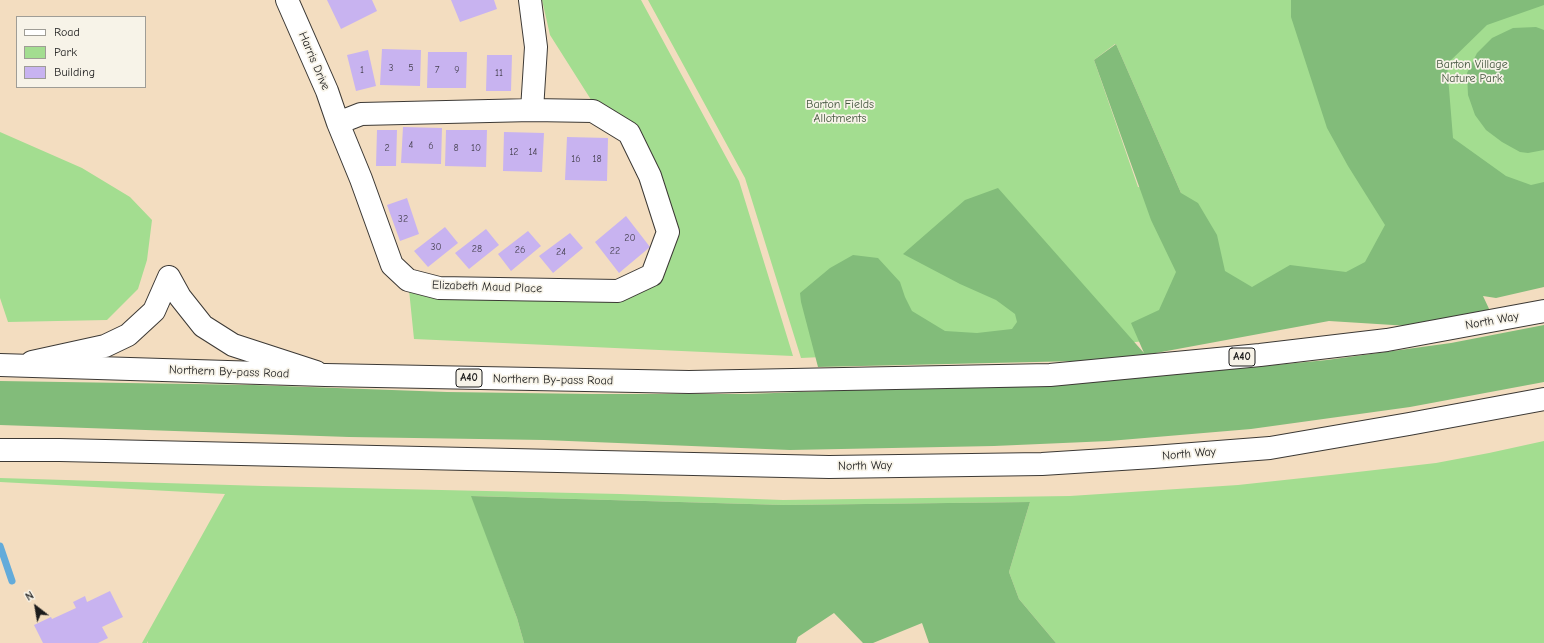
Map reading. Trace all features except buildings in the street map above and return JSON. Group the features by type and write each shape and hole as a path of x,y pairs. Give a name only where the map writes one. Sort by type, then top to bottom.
{"main road":[{"name":"Harris Drive","path":"287,0 327,91 338,123"},
{"path":"530,0 536,46 532,110"},
{"name":"Elizabeth Maud Place","path":"532,110 593,111 629,133 650,176 668,232 652,275 618,291 440,288 408,280 392,265 361,179 338,123 362,114 532,110"},
{"path":"9,365 105,346 128,335 154,311 169,277 180,297 203,326 233,345 325,375"},
{"name":"North Way","path":"938,378 1050,375 1260,355 1387,340 1544,311"},
{"name":"Northern By-pass Road","path":"9,365 325,375 689,382 938,378"},
{"name":"North Way","path":"0,450 76,450 829,467 1042,464 1270,448 1424,422 1544,399"}],"green space":[{"path":"542,0 641,0 739,181 793,356 414,339 408,280 618,291 652,275 668,232 650,176 595,106 550,35"},
{"path":"648,0 1544,0 1544,285 1483,296 1136,342 801,358 745,178","holes":["1116,44 1181,193 1138,187 1094,60"]},
{"path":"1291,0 1544,0 1544,5 1487,25 1447,64 1453,138 1506,176 1531,185 1544,182 1544,287 1496,298 1483,296 1491,313 1409,326 1329,321 1145,355 1078,361 818,367 800,293 830,268 853,255 878,258 900,282 912,311 945,331 977,333 1012,329 1017,322 1015,314 996,300 960,284 903,254 965,200 998,188 1144,353 1131,323 1159,310 1176,272 1151,220 1094,60 1116,44 1181,193 1198,203 1217,235 1225,271 1252,287 1290,265 1346,272 1365,262 1385,225 1348,166 1327,128 1291,17"},
{"name":"Barton Village Nature Park","path":"1536,27 1544,30 1544,150 1528,153 1520,152 1502,142 1486,130 1475,115 1468,95 1467,73 1477,53 1492,38 1513,28"},
{"path":"0,132 82,168 130,197 152,220 147,260 138,289 107,320 8,322 0,298"},
{"path":"1544,325 1544,382 1410,407 1251,429 1109,441 994,446 790,450 544,440 349,437 0,425 0,381 254,385 447,392 748,394 959,386 1170,375 1327,360 1451,343"},
{"path":"1544,441 1544,643 1056,643 1019,599 1009,572 1030,502 784,505 472,496 517,618 524,643 148,643 147,641 147,643 142,643 225,494 0,482 0,478 263,486 620,494 783,500 1070,496 1238,485 1436,463"},
{"path":"471,496 784,505 1030,502 1009,572 1019,599 1056,643 929,643 922,623 873,643 863,643 834,613 798,637 796,643 524,643 517,618"}],"waterway":[{"path":"0,546 12,581"}],"park label":[{"name":"Barton Fields Allotments","path":"840,112"}]}
